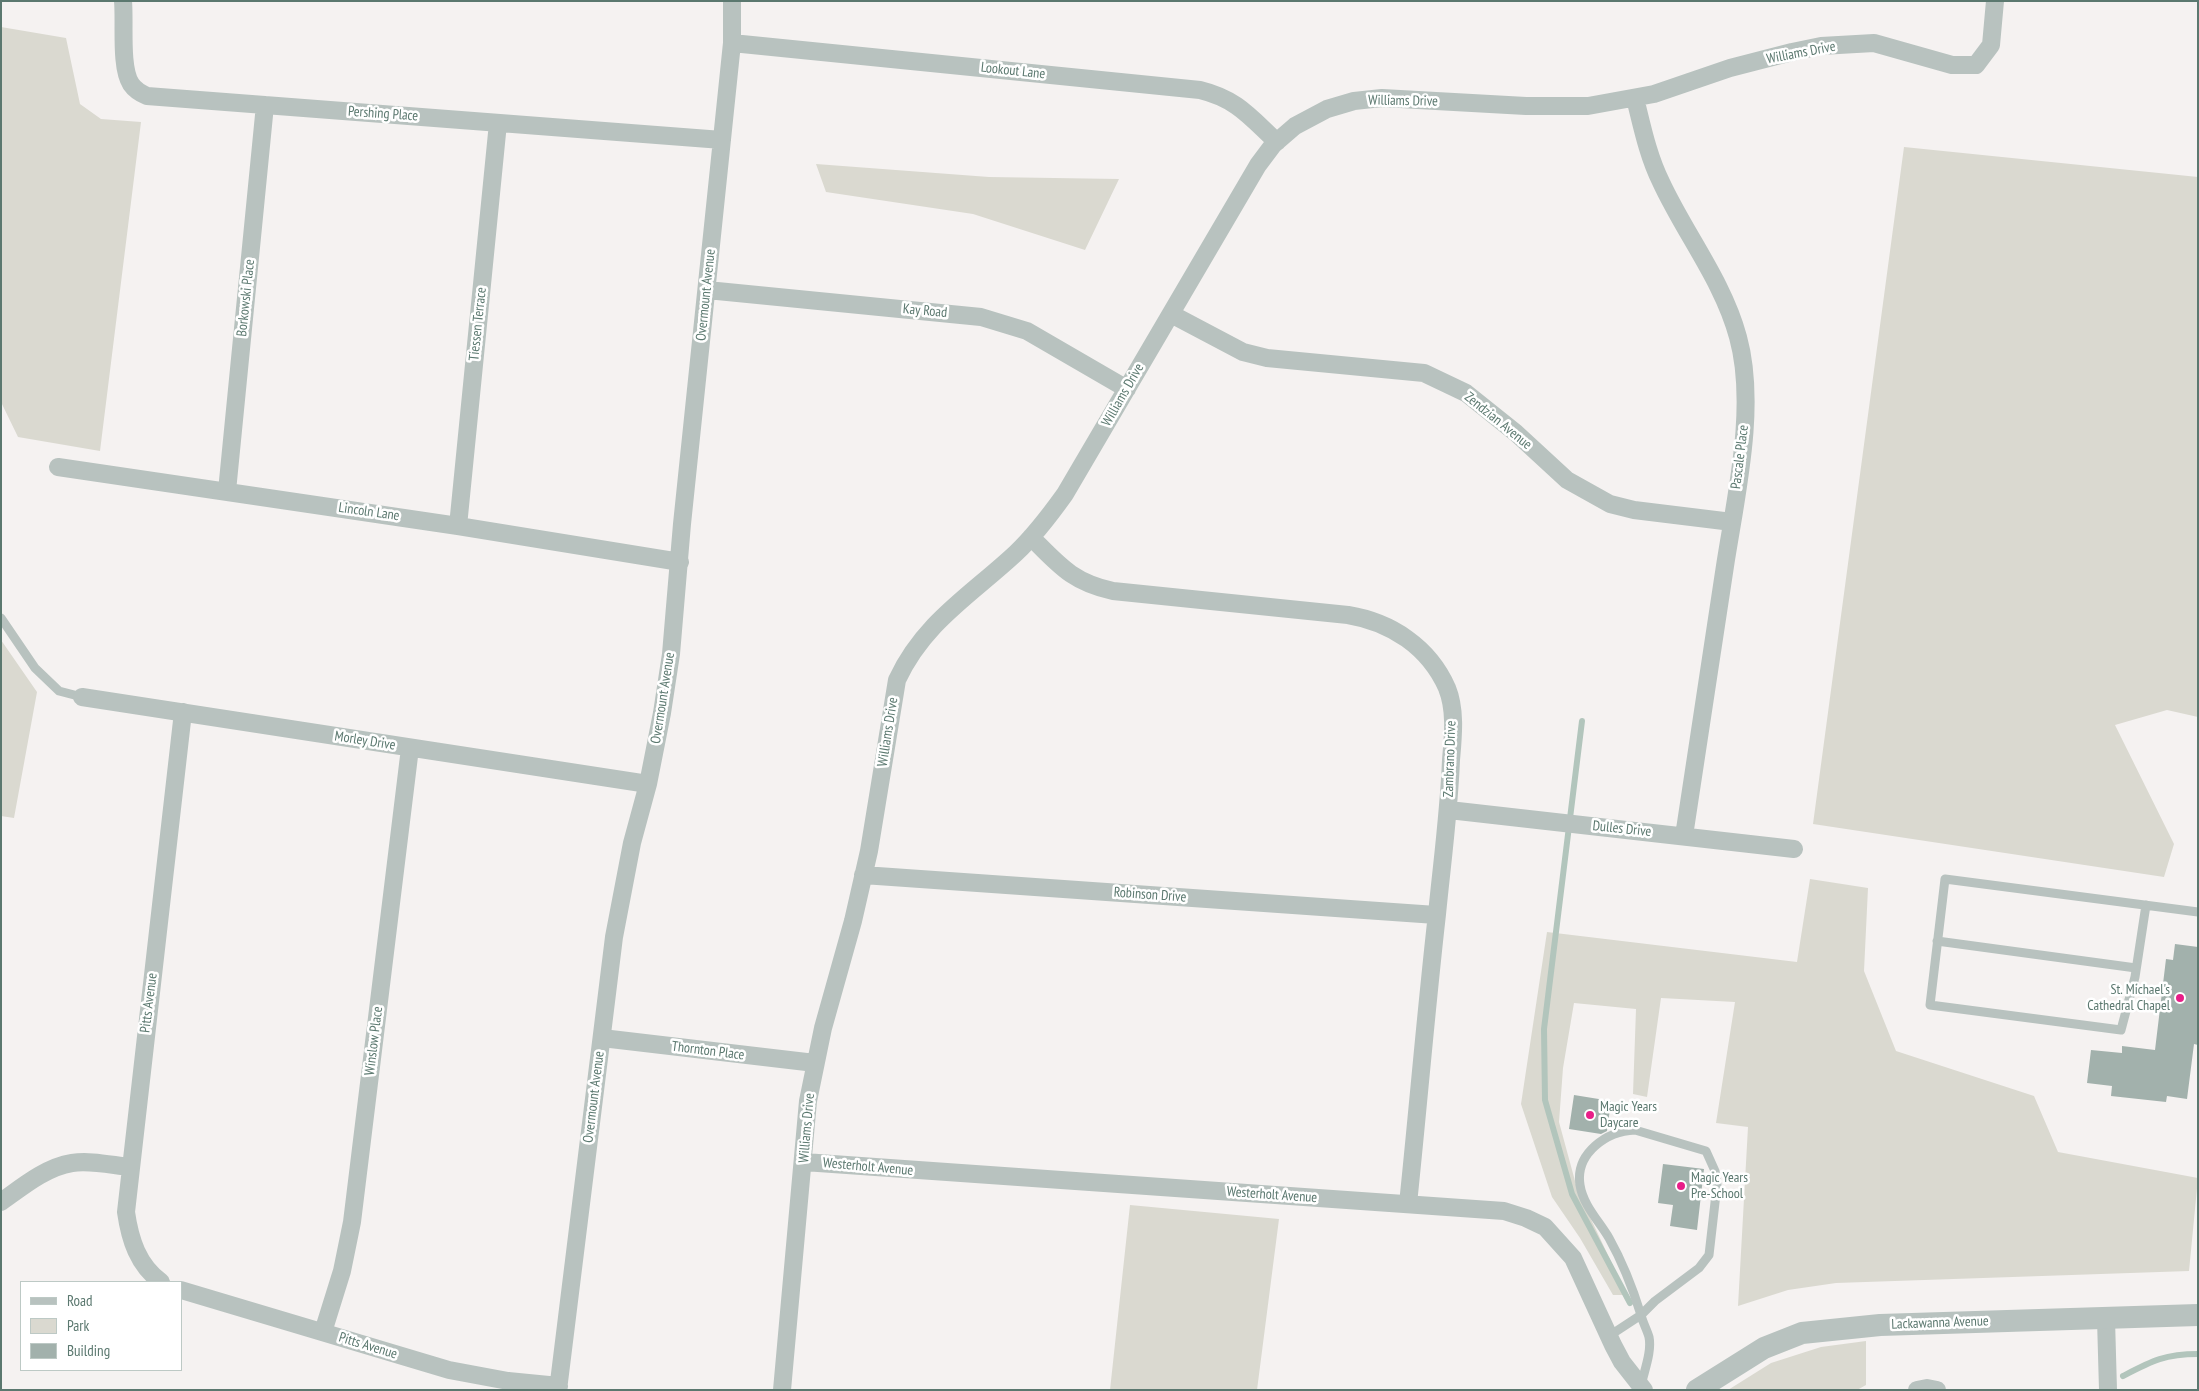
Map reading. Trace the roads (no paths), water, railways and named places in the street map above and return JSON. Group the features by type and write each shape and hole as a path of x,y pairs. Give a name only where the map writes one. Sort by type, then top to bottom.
{"street":[{"name":"Pershing Place","path":"123,1 125,24 124,51 127,76 138,92 147,96 722,140"},
{"name":"Overmount Avenue","path":"559,1388 614,938 632,843 648,784 670,664 732,43 732,1"},
{"name":"Williams Drive","path":"782,1390 808,1101 815,1063 863,875 878,801 897,680 905,662 927,632 1031,537 1044,523 1065,494 1258,165 1277,142 1295,126 1327,109 1354,101 1382,98 1526,106 1579,106 1654,94 1730,68 1821,46 1874,43 1952,65 1976,64 1991,45 1995,1"},
{"name":"Lookout Lane","path":"732,43 1200,90 1219,95 1239,106 1277,142"},
{"name":"Pascale Place","path":"1635,98 1651,159 1661,183 1716,282 1740,343 1744,366 1746,408 1732,522 1684,836"},
{"name":"Borkowski Place","path":"226,492 265,105"},
{"name":"Tiessen Terrace","path":"458,526 498,123"},
{"name":"Kay Road","path":"707,290 981,317 1027,331 1127,389"},
{"name":"Zendzian Avenue","path":"1170,314 1235,348 1267,358 1424,374 1466,393 1516,434 1567,480 1602,500 1634,510 1732,522"},
{"name":"Lincoln Lane","path":"58,467 458,526 680,562"},
{"name":"Zambrano Drive","path":"1031,537 1077,580 1095,587 1112,591 1348,615 1370,619 1388,626 1424,654 1447,688 1453,731 1449,810 1436,915 1408,1204"},
{"name":"Morley Drive","path":"82,697 648,784"},
{"name":"Pitts Avenue","path":"160,1281 145,1266 135,1250 129,1234 126,1212 183,712"},
{"name":"Winslow Place","path":"323,1332 342,1271 352,1222 410,748"},
{"name":"Dulles Drive","path":"1449,810 1794,849"},
{"name":"Robinson Drive","path":"863,875 1436,915"},
{"name":"Thornton Place","path":"602,1038 815,1063"},
{"name":"Westerholt Avenue","path":"804,1162 1504,1211 1545,1227 1573,1258 1622,1362 1642,1388"},
{"path":"1,1202 26,1184 56,1168 72,1163 130,1167"},
{"name":"Pitts Avenue","path":"182,1290 449,1370 559,1388"},
{"name":"Lackawanna Avenue","path":"1697,1390 1764,1348 1802,1333 1880,1325 2198,1315"},
{"path":"2106,1319 2108,1390"},
{"path":"1916,1390 1927,1388 1937,1390"}],"lane":[{"path":"1,618 35,668 59,691 82,697"},
{"path":"2146,905 2136,968 2121,1030 1930,1005 1945,878 2146,905 2198,912"},
{"path":"1937,941 2136,968"},
{"path":"1609,1336 1641,1315 1699,1268 1709,1255 1718,1185 1715,1171 1706,1151 1635,1130 1623,1131 1588,1150 1582,1161 1580,1184 1585,1201 1613,1245 1631,1284 1641,1315 1649,1336 1650,1346 1642,1388"}],"waterway":[{"path":"1582,721 1544,1029 1545,1100 1572,1194 1630,1303"},
{"path":"2123,1376 2159,1359 2176,1355 2198,1354"}],"place":[{"name":"St. Michael's Cathedral Chapel","path":"2180,998"},
{"name":"Magic Years Daycare","path":"1590,1115"},
{"name":"Magic Years Pre-School","path":"1681,1186"}]}
